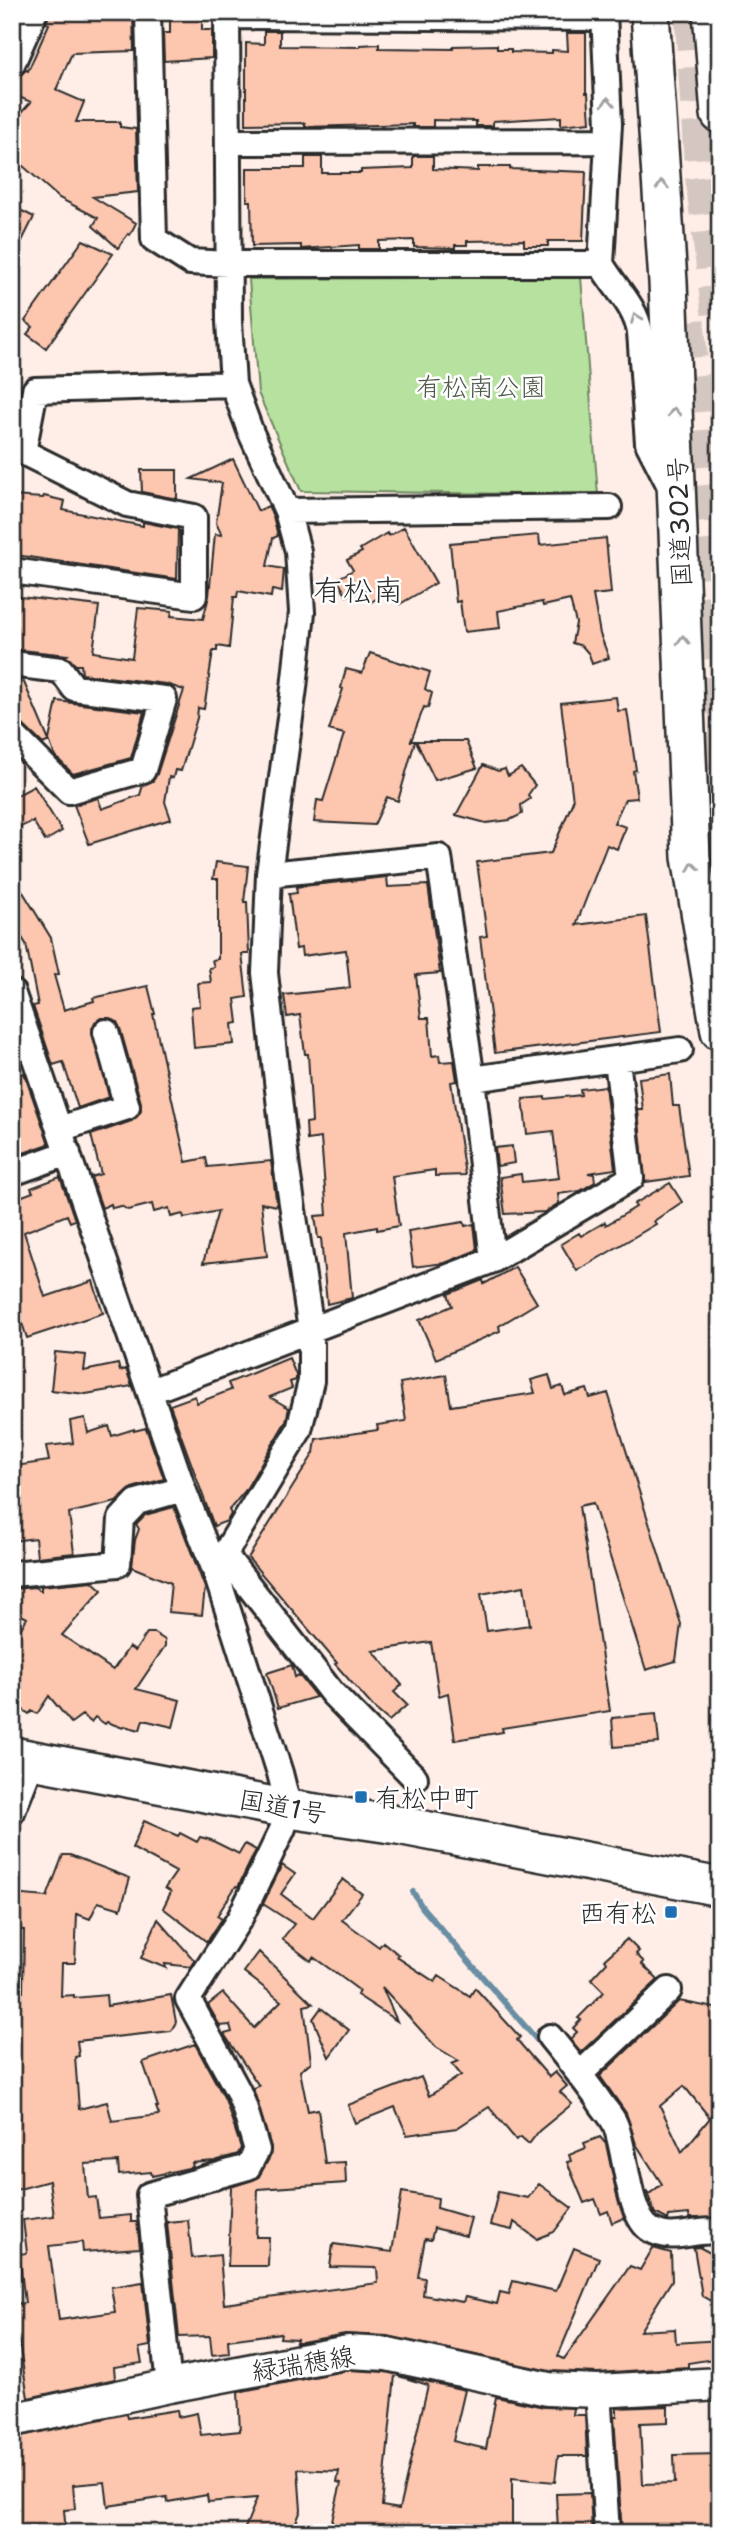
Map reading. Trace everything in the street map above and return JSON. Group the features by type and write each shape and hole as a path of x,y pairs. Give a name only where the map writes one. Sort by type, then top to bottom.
{"highway":[{"name":"国道302号","path":"650,12 668,282 691,857 717,992 720,1031"},
{"path":"712,12 720,114"},
{"name":"国道1号","path":"22,1758 289,1809 398,1825 720,1887"}],"main road":[{"name":"緑瑞穂線","path":"12,2420 169,2386 348,2352 387,2354 548,2389 598,2391 720,2384"}],"street":[{"path":"12,64 35,12"},
{"path":"148,12 154,239 190,262 601,264"},
{"path":"219,1562 299,1430 311,1381 311,1331 287,1170 265,972 269,874 302,612 298,551 287,511 251,433 233,384 229,323 227,14 604,15 608,141 601,264 637,317 648,443 678,500"},
{"path":"228,142 608,141"},
{"path":"12,571 194,596 194,517 127,504 18,452 35,390 233,384"},
{"path":"287,511 609,507"},
{"path":"12,664 61,670 74,688 164,699 143,770 69,791 12,734"},
{"path":"269,874 439,857 472,1079 493,1260"},
{"path":"12,992 183,1489 219,1562 289,1809 283,1828 240,1918 188,1999 238,2091 257,2150 248,2167 149,2195 169,2386"},
{"path":"60,1129 127,1107 106,1032"},
{"path":"472,1079 680,1050"},
{"path":"150,1391 493,1260 631,1178 617,1060"},
{"path":"12,1173 68,1153"},
{"path":"12,1574 118,1564 121,1520 137,1502 183,1489"},
{"path":"219,1562 332,1693 415,1778"},
{"path":"12,1812 22,1758"},
{"path":"580,2074 669,1990"},
{"path":"550,2037 615,2124 628,2183 642,2220 651,2230 678,2237 709,2230 720,2233"},
{"path":"598,2391 607,2533"}],"green space":[{"name":"有松南公園","path":"581,277 598,495 301,491 258,393 249,279"}],"building":[{"path":"50,12 133,12 134,51 72,53 56,90 84,102 76,122 120,122 120,127 136,129 138,192 93,197 136,223 130,235 128,234 118,248 93,226 98,218 59,198 22,165 12,175 12,123 31,102 12,94 12,91 18,77 28,71 49,24 46,23"},
{"path":"170,12 202,12 202,30 212,30 212,58 164,61 163,33 170,33"},
{"path":"264,31 280,31 280,46 360,47 379,44 379,48 453,49 453,46 497,45 497,49 511,49 511,52 552,53 552,50 568,51 567,33 586,33 586,93 590,122 561,125 561,117 493,121 493,126 476,126 476,121 433,120 433,127 413,127 413,124 305,127 305,123 246,124 246,43 264,44"},
{"path":"413,156 433,156 433,169 478,171 478,167 510,167 586,172 583,241 548,241 548,246 524,246 524,240 467,241 467,245 455,245 455,248 414,247 414,240 379,241 379,249 359,249 359,245 301,249 301,245 252,246 251,201 247,201 247,168 305,168 305,157 322,157 322,173 361,173 361,170 413,168"},
{"path":"12,206 34,217 12,261"},
{"path":"83,240 113,254 46,348 27,334 33,327 25,321"},
{"path":"233,459 258,511 268,506 273,516 278,536 273,538 267,566 284,569 282,592 272,590 271,597 238,591 237,597 234,597 229,648 217,646 217,651 213,651 204,709 198,708 181,771 175,770 173,778 169,777 165,802 171,819 89,844 74,805 98,798 102,809 140,795 143,785 153,781 157,774 184,690 166,684 82,674 81,665 76,665 65,656 67,655 12,649 12,596 99,606 93,652 132,658 138,608 172,611 171,616 203,619 209,596 215,534 222,535 216,523 222,483 191,479"},
{"path":"141,470 177,470 177,499 142,492"},
{"path":"12,496 44,496 65,501 63,510 143,526 143,522 178,529 177,579 15,555 16,552 12,551"},
{"path":"404,527 436,583 400,604 392,590 371,602 363,588 347,596 337,579 353,570 347,560 387,533 389,536"},
{"path":"539,535 540,545 606,538 611,593 593,595 600,634 609,658 592,664 589,654 582,646 572,643 576,623 570,600 543,606 542,602 498,611 500,628 464,632 460,601 456,602 450,543"},
{"path":"370,653 430,672 425,689 432,693 428,708 424,707 411,741 415,741 398,801 387,797 374,825 314,822 317,800 323,801 344,734 329,730 343,689 341,688 346,669 362,673"},
{"path":"12,679 23,680 49,741 43,744 20,722 12,700"},
{"path":"616,697 618,711 627,710 636,770 633,771 637,798 625,799 614,823 626,827 617,849 607,845 576,925 646,916 661,1032 495,1053 480,937 487,936 477,862 551,853 573,801 561,703"},
{"path":"57,701 144,712 131,758 73,774 55,756 49,740"},
{"path":"416,741 466,741 477,768 435,780"},
{"path":"483,765 498,771 505,769 508,776 521,768 535,785 528,795 530,799 521,805 522,814 510,820 486,823 456,815"},
{"path":"34,786 62,831 45,841 33,821 12,831 12,798"},
{"path":"216,862 248,866 244,902 247,902 249,954 242,954 247,997 235,999 238,1023 232,1024 234,1044 194,1048 191,1007 200,1006 198,983 211,982 209,968 214,967 212,960 218,959 218,879 213,879"},
{"path":"12,874 51,938 59,974 54,975 64,1010 94,1001 93,998 148,986 186,1162 206,1158 208,1167 271,1161 277,1206 261,1203 267,1256 203,1263 218,1211 184,1218 183,1214 171,1217 169,1208 154,1212 152,1204 128,1210 121,1206 112,1208 111,1204 102,1208 91,1177 101,1174 91,1135 132,1121 141,1111 141,1103 120,1028 117,1022 110,1018 101,1018 95,1022 92,1029 109,1097 78,1108 63,1062 53,1065 33,1006 38,1005 26,944 12,922"},
{"path":"387,877 388,887 428,885 440,973 416,975 421,1018 429,1018 432,1056 439,1055 440,1062 454,1061 457,1081 451,1082 465,1175 435,1176 435,1170 392,1176 399,1226 346,1233 352,1298 327,1304 321,1238 318,1238 315,1216 327,1215 321,1138 307,1140 306,1123 312,1122 308,1054 305,1054 300,1015 287,1017 284,995 350,988 346,950 302,956 301,948 296,949 289,894 297,893 296,887"},
{"path":"24,1073 49,1144 12,1157 12,1077"},
{"path":"670,1074 673,1106 679,1106 689,1176 645,1182 638,1110 643,1110 639,1078"},
{"path":"605,1086 615,1169 588,1173 594,1174 595,1182 580,1191 558,1194 559,1203 545,1212 505,1214 500,1177 521,1174 522,1182 559,1178 553,1131 527,1134 523,1099 581,1095 580,1089"},
{"path":"512,1146 514,1163 497,1166 495,1148"},
{"path":"60,1177 75,1220 70,1222 67,1215 24,1232 45,1297 93,1281 103,1313 27,1338 12,1293 12,1200 33,1192 31,1188"},
{"path":"670,1183 682,1202 654,1221 656,1224 577,1271 561,1244 605,1222 606,1225 636,1207 634,1204"},
{"path":"464,1222 465,1226 474,1224 477,1250 445,1263 413,1267 408,1231"},
{"path":"515,1267 537,1303 499,1326 500,1331 436,1359 419,1320 452,1306 448,1294 483,1280 484,1284"},
{"path":"55,1352 86,1355 84,1371 118,1364 120,1371 126,1369 132,1386 86,1394 51,1390"},
{"path":"289,1358 296,1380 290,1382 292,1388 270,1397 289,1408 286,1421 245,1491 229,1510 231,1514 227,1521 214,1526 170,1405 195,1396 197,1403 231,1390 228,1383"},
{"path":"446,1375 451,1406 535,1393 531,1380 549,1375 553,1389 562,1386 565,1395 587,1389 590,1398 608,1393 681,1624 676,1661 646,1670 593,1503 579,1506 610,1711 502,1728 503,1732 455,1740 448,1693 439,1696 431,1642 373,1651 402,1685 394,1692 407,1705 389,1721 375,1709 248,1558 314,1453 316,1439 378,1430 377,1425 406,1421 400,1383","holes":["524,1586 530,1625 487,1631 481,1594"]},
{"path":"85,1418 88,1433 109,1426 112,1436 146,1428 164,1479 132,1488 116,1502 69,1513 74,1553 37,1557 35,1538 12,1541 12,1474 16,1474 15,1466 49,1461 46,1446 73,1443 70,1421"},
{"path":"174,1507 205,1588 202,1615 168,1612 171,1583 132,1567 139,1529 136,1524 145,1515"},
{"path":"92,1581 102,1590 62,1635 113,1670 129,1647 135,1651 147,1633 154,1633 165,1640 165,1646 136,1689 180,1700 173,1727 143,1720 140,1730 124,1726 123,1728 107,1722 105,1724 95,1717 91,1722 82,1715 71,1723 49,1696 37,1714 32,1711 29,1714 12,1702 12,1643 27,1618 12,1610 12,1593 15,1589 34,1587 41,1591 41,1586"},
{"path":"292,1665 295,1677 299,1675 316,1697 278,1708 267,1673"},
{"path":"656,1714 659,1743 614,1747 612,1718"},
{"path":"144,1821 178,1836 180,1833 197,1842 200,1837 211,1840 239,1854 245,1844 256,1850 238,1887 236,1886 217,1916 222,1919 207,1942 163,1908 171,1892 165,1888 176,1872 132,1848"},
{"path":"63,1855 70,1855 130,1878 121,1909 98,1902 90,1919 77,1914 75,1963 62,1963 61,1996 74,1995 74,1998 106,1995 107,2006 171,1995 176,2022 171,2031 77,2041 79,2056 75,2057 79,2109 107,2102 112,2121 159,2115 143,2062 195,2044 225,2099 241,2148 238,2154 215,2161 192,2163 193,2167 152,2176 151,2172 119,2175 118,2162 85,2164 88,2198 96,2197 99,2218 131,2215 131,2222 137,2222 140,2248 83,2252 82,2242 49,2246 59,2320 115,2312 111,2287 143,2282 150,2346 139,2348 142,2363 114,2367 115,2379 28,2398 18,2336 14,2337 12,2327 12,2304 25,2303 19,2254 27,2253 23,2220 54,2216 49,2181 12,2191 12,1993 23,1992 24,1930 12,1929 12,1894 47,1897"},
{"path":"282,1865 295,1874 281,1894 313,1918 343,1879 362,1894 342,1920 379,1947 383,1942 399,1955 397,1957 435,1982 439,1976 470,1996 475,1988 520,2037 517,2040 549,2077 555,2072 567,2086 560,2092 572,2104 539,2131 529,2144 521,2137 516,2140 489,2107 457,2128 407,2135 395,2107 355,2123 348,2105 421,2077 429,2096 461,2075 452,2064 459,2061 436,2047 382,1987 397,2021 357,1995 360,1991 337,1974 313,1957 311,1961 282,1939 294,1924 263,1904"},
{"path":"158,1919 195,1961 191,1967 165,1964 166,1968 141,1958"},
{"path":"627,1939 639,1951 636,1954 644,1962 642,1964 658,1980 581,2052 570,2039 577,2032 573,2028 581,2020 578,2018 604,1992 591,1979 607,1962 605,1959"},
{"path":"259,1952 313,2004 304,2006 311,2062 300,2071 308,2111 318,2109 325,2163 345,2162 346,2183 258,2189 256,2237 269,2237 268,2266 228,2266 231,2187 258,2178 270,2157 271,2147 253,2088 259,2086 224,2034 232,2032 230,2025 220,2026 208,2005 223,1993 254,2028 281,2001 244,1972"},
{"path":"679,2001 720,2009 720,2218 690,2218 689,2214 669,2216 668,2220 655,2213 646,2190 649,2194 662,2184 636,2144 626,2113 600,2076","holes":["684,2086 710,2118 682,2152 660,2106"]},
{"path":"321,2008 349,2030 329,2057 313,2019"},
{"path":"600,2137 606,2144 624,2218 612,2223 608,2211 601,2214 595,2199 584,2203 567,2162 571,2161 569,2155 586,2148 584,2143"},
{"path":"539,2184 572,2208 554,2232 537,2239 514,2222 512,2230 490,2225 498,2192 528,2198"},
{"path":"402,2192 438,2198 437,2208 471,2218 466,2236 434,2228 431,2240 425,2239 418,2277 425,2278 423,2295 463,2302 465,2297 497,2304 500,2292 509,2294 513,2281 556,2291 574,2248 599,2258 558,2356 564,2359 630,2266 640,2270 653,2248 671,2253 672,2280 640,2331 675,2329 676,2343 720,2340 720,2358 688,2363 688,2367 598,2373 550,2371 388,2336 345,2334 296,2342 297,2339 280,2338 281,2333 228,2340 229,2353 212,2355 210,2336 179,2337 167,2222 188,2220 192,2258 220,2255 224,2304 378,2283 377,2268 330,2267 333,2244 392,2252"},
{"path":"699,2247 720,2258 720,2306 702,2296 694,2248"},
{"path":"349,2370 385,2372 465,2390 453,2441 486,2449 496,2397 544,2407 574,2408 573,2415 585,2415 587,2456 558,2456 555,2482 512,2478 512,2533 329,2533 341,2483 337,2482 339,2471 298,2469 301,2510 292,2533 243,2533 257,2498 208,2502 207,2495 168,2502 167,2497 108,2506 105,2482 73,2485 75,2509 64,2510 66,2533 12,2533 12,2438 126,2414 127,2418 177,2410 178,2417 197,2413 201,2435 240,2431 238,2392","holes":["395,2375 428,2385 399,2509 382,2506"]},
{"path":"668,2406 668,2422 640,2423 643,2484 675,2483 674,2455 720,2454 720,2528 694,2528 694,2533 622,2533 614,2416 617,2416 617,2408"},
{"path":"590,2493 592,2533 585,2533 585,2528 558,2530 556,2494"}],"waterway":[{"path":"413,1892 422,1907 556,2062"}],"tunnel":[{"path":"693,12 703,172 720,313"},
{"path":"686,321 706,546 720,648"},
{"path":"709,622 715,740 720,778"}],"place":[{"name":"有松中町","path":"361,1797"},
{"name":"西有松","path":"671,1912"}],"district":[{"name":"有松南","path":"358,590"}]}
